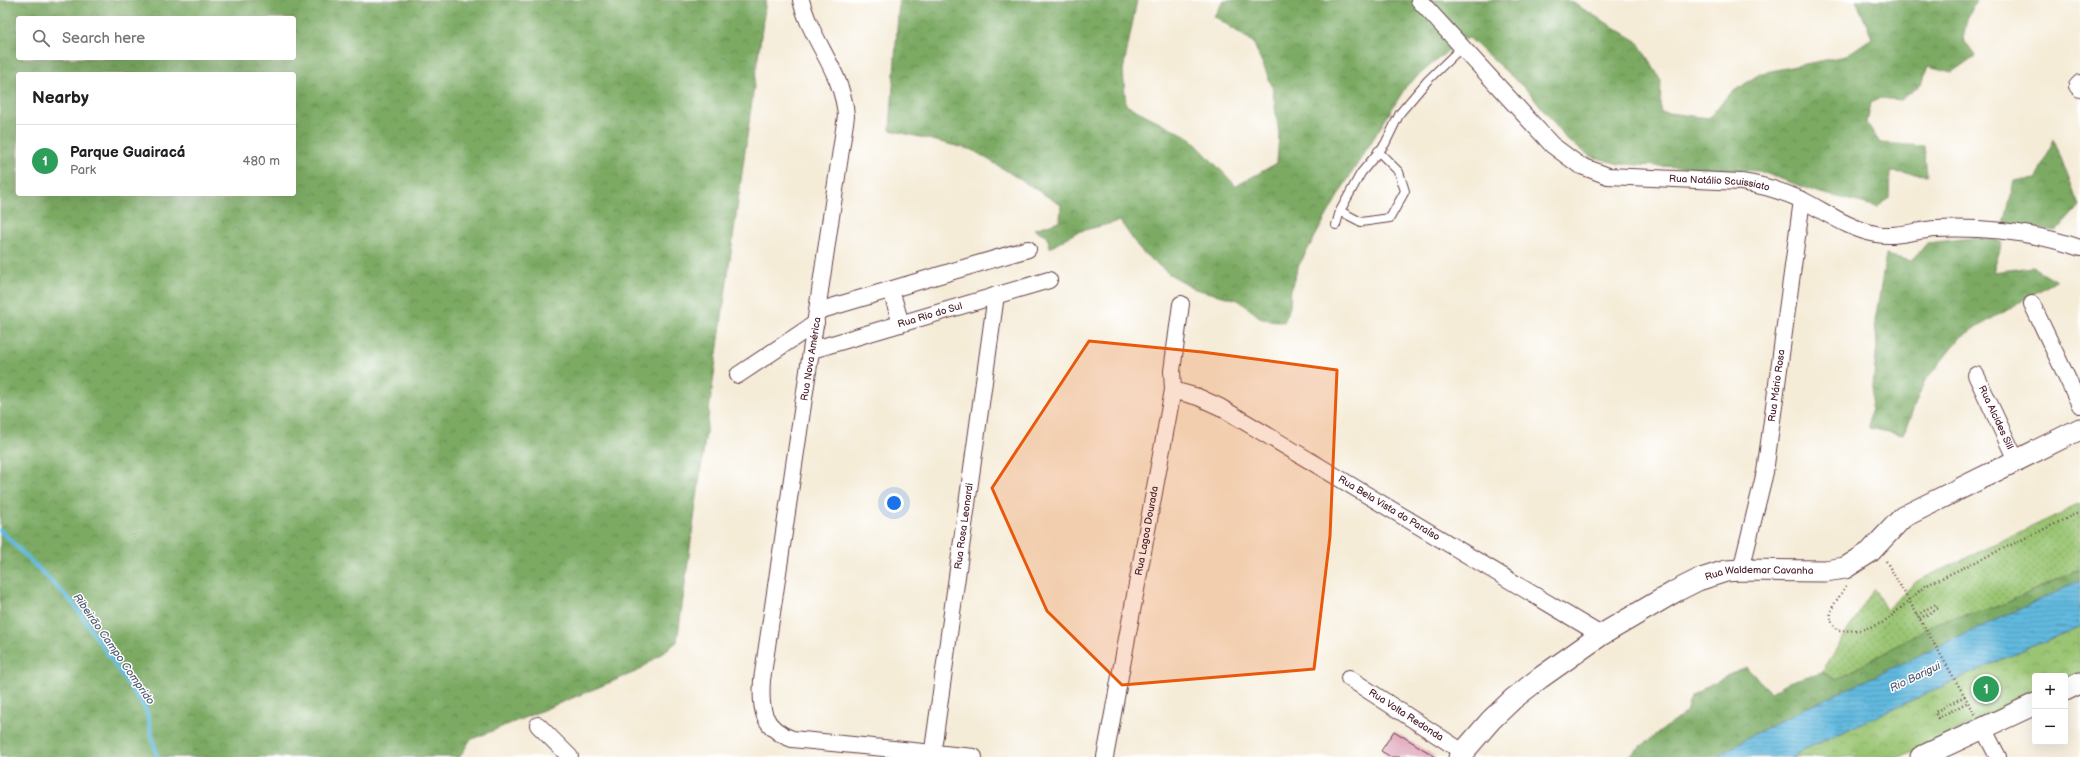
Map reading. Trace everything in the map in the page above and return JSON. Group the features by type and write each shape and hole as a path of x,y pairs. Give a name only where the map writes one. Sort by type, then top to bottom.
{"street":[{"name":"Rua Nova América","path":"801,0 807,17 841,88 846,116 762,680 763,707 770,725 774,731 781,735 805,741 933,755"},
{"name":"Rua Natálio Scuissiato","path":"1419,0 1461,48 1552,145 1567,158 1594,172 1628,178 1741,182 1776,189 1802,200 1846,224 1877,234 1891,236 1933,229 1975,229 2035,235 2057,240 2080,248"},
{"name":"Rua Mário Rosa","path":"1741,570 1765,472 1802,200"},
{"path":"738,376 817,317 891,290 1028,249"},
{"name":"Rua Rio do Sul","path":"812,350 1049,280"},
{"path":"891,290 901,324"},
{"name":"Rua Rosa Leonardi","path":"933,755 996,295"},
{"name":"Rua Lagoa Dourada","path":"1105,757 1173,390 1172,371 1181,304"},
{"path":"2032,304 2080,405"},
{"name":"Rua Alcides Sill","path":"1976,375 2016,460"},
{"name":"Rua Bela Vista do Paraíso","path":"1173,390 1198,396 1220,407 1601,635"},
{"name":"Rua Waldemar Cavanha","path":"1461,754 1513,699 1601,635 1698,580 1726,571 1836,570 1862,558 1877,545 1903,517 2080,429"},
{"name":"Rua Volta Redonda","path":"1349,678 1461,754"},
{"path":"2068,689 2080,683"},
{"path":"1921,757 2032,705"},
{"path":"538,725 570,757"},
{"path":"1983,728 1998,757"},
{"path":"933,755 974,757"}],"lane":[{"path":"1336,225 1340,211 1360,173 1385,144 1400,113 1428,80 1461,48"},
{"path":"1340,211 1360,222 1390,218 1405,191 1399,172 1378,151"}],"path":[{"path":"1847,584 1830,616 1832,624 1839,631 1861,630 1885,622 1908,599 1925,586 2080,512"},
{"path":"1877,545 1919,619 1957,682 1965,696 1968,702 1938,718 1936,712 1965,696"},
{"path":"1917,615 1936,604 1939,608 1919,619"}],"highlighted area":[{"path":"1089,341 1202,352 1337,370 1330,536 1314,669 1122,685 1047,611 992,488"}],"green space":[{"path":"0,0 766,0 677,642 638,671 470,740 460,757 0,757"},
{"path":"899,0 1137,0 1123,71 1126,105 1189,137 1236,186 1277,163 1279,134 1272,86 1253,42 1214,16 1224,0 1506,0 1513,2 1524,0 1568,0 1637,41 1661,80 1660,112 1709,118 1727,96 1761,73 1845,56 1872,38 1856,0 1977,0 1967,19 1963,39 1975,56 1952,72 1928,66 1921,85 1901,100 1880,98 1871,103 1867,123 1880,143 1924,146 1927,175 1890,172 1889,198 1878,207 1817,192 1759,171 1619,164 1590,156 1567,140 1531,94 1468,37 1450,49 1407,85 1343,187 1299,265 1291,288 1290,307 1284,322 1262,319 1238,300 1195,289 1168,273 1141,251 1120,221 1077,232 1050,248 1047,236 1034,229 1060,221 1061,205 973,150 890,130"},
{"path":"2054,139 2079,206 2057,231 2004,225 2014,181 2037,179"},
{"path":"1988,236 2002,243 1993,272 2033,267 2056,281 1962,336 1924,382 1903,435 1869,428 1877,344 1875,321 1886,255 1912,261 1927,243"},
{"path":"2080,504 2080,569 2000,606 1938,622 1837,680 1822,672 1874,588 1886,610 1917,581"},
{"path":"2080,569 2080,581 1812,705 1747,738 1717,757 1627,757 1686,712 1691,697 1707,686 1746,667 1771,692 1791,681 1822,672 1837,680 1938,622 2000,606"},
{"path":"2080,626 2080,675 2068,681 2068,673 2032,673 2032,697 1900,757 1793,757 1805,749 1989,665"}],"water":[{"name":"Rio Barigui","path":"2080,581 2080,626 1989,665 1805,749 1793,757 1717,757 1747,738 1812,705"}],"building":[{"path":"1394,731 1436,757 1391,757 1381,751"}],"waterway":[{"name":"Ribeirão Campo Comprido","path":"0,530 73,603 146,710 157,757"}],"place":[{"name":"Parque Guairacá","path":"1986,689"}]}
